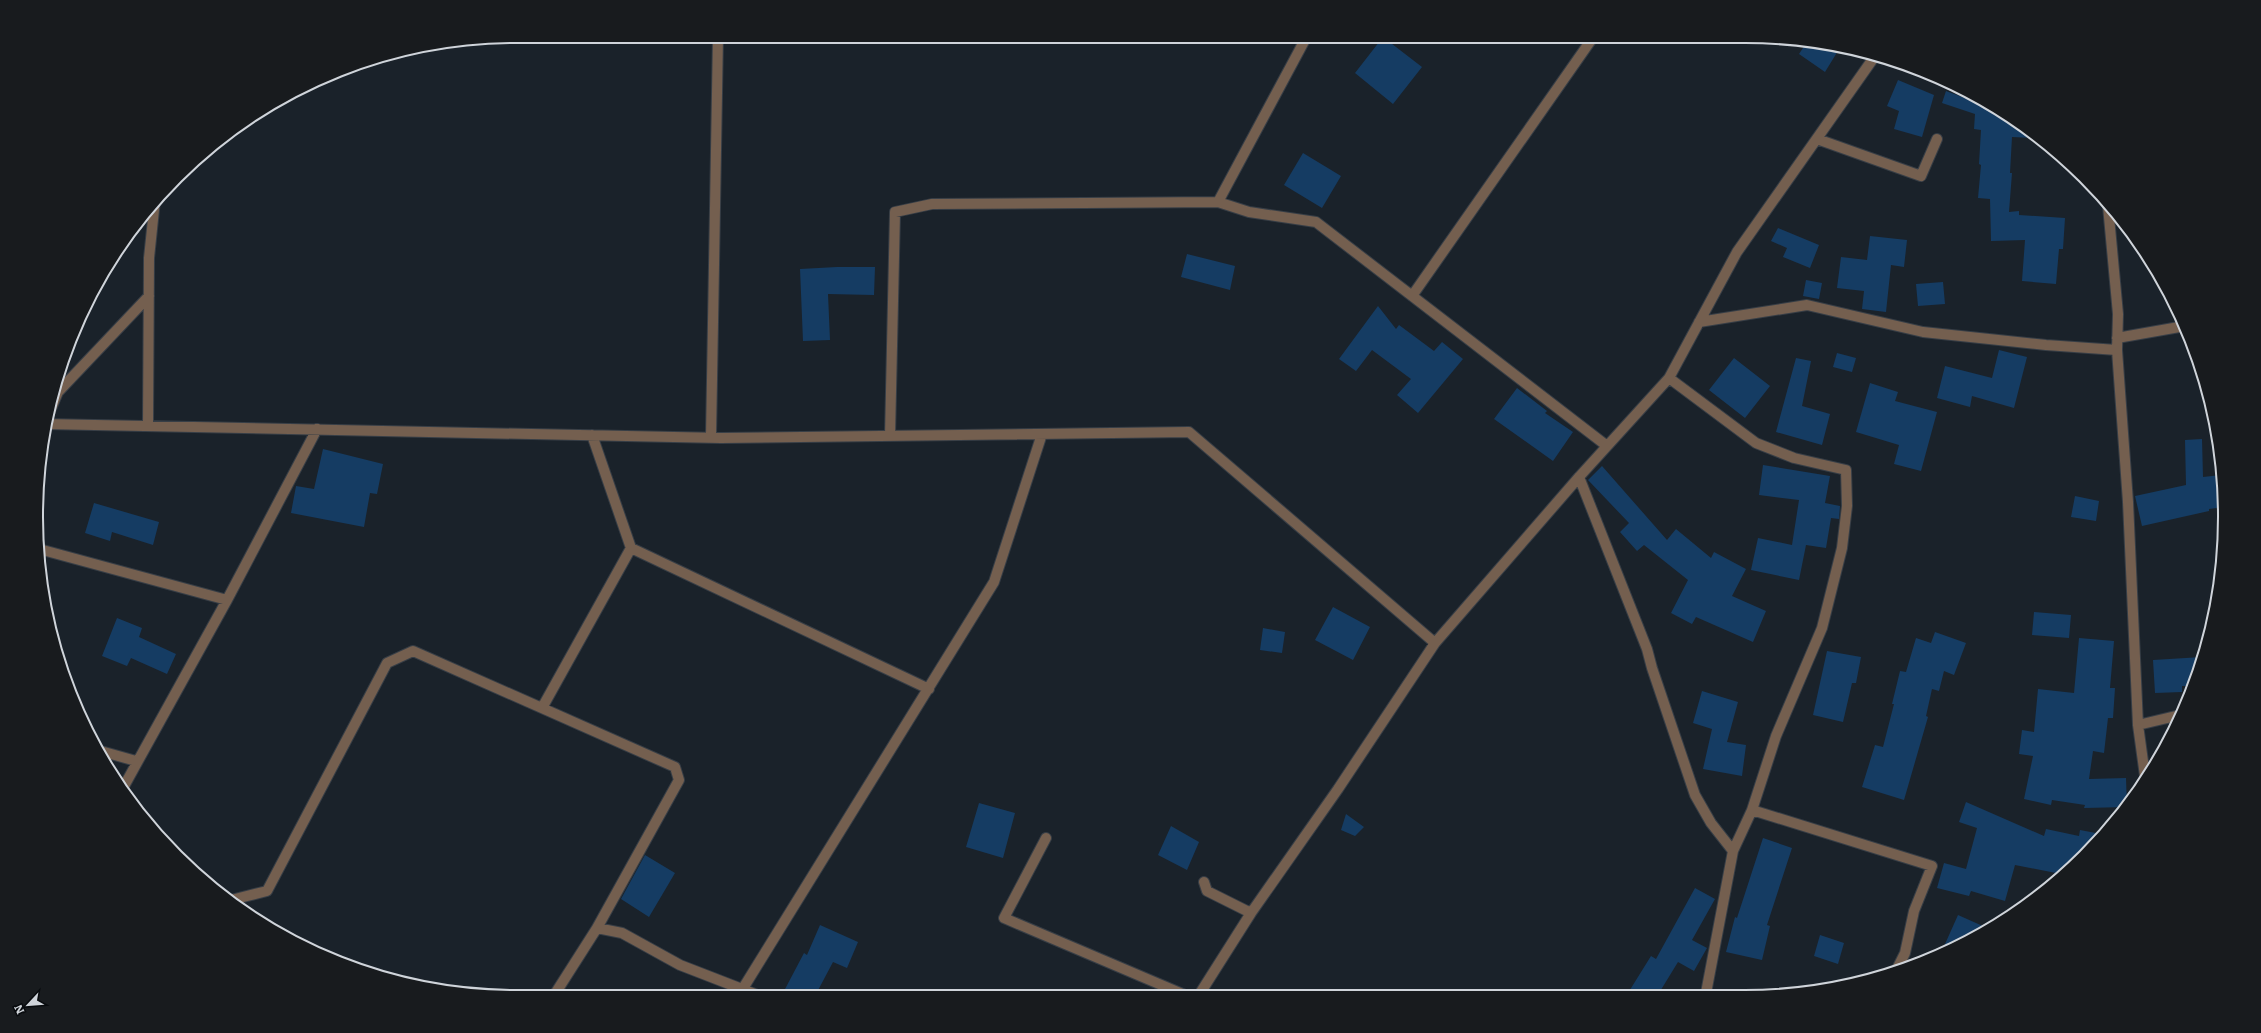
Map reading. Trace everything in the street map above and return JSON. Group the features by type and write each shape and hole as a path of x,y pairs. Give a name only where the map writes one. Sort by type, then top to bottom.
{"street":[{"path":"711,437 718,43"},
{"path":"1218,202 1303,43"},
{"path":"1412,296 1589,43"},
{"path":"1202,990 1251,913 1338,789 1434,643 1579,477 1669,378 1737,252 1872,60"},
{"path":"1817,139 1921,176 1937,139"},
{"path":"890,436 895,212 932,204 1218,202 1249,212 1316,222 1607,446"},
{"path":"148,426 150,258 154,212"},
{"path":"2109,215 2118,314 2117,350 2128,502 2138,725 2144,770"},
{"path":"60,390 149,296"},
{"path":"1699,322 1807,305 1923,332 2046,345 2117,350"},
{"path":"2117,338 2178,327"},
{"path":"1669,378 1756,444 1794,458 1846,470 1847,506 1842,548 1822,628 1776,736 1752,810 1733,851 1707,990"},
{"path":"52,423 711,437 1189,432 1434,643"},
{"path":"125,783 136,761 227,600 317,429"},
{"path":"597,928 622,934 680,965 742,990 994,582 1042,434"},
{"path":"592,435 631,548 929,689"},
{"path":"1579,477 1647,649 1695,795 1711,823 1733,851"},
{"path":"542,708 631,548"},
{"path":"44,550 227,600"},
{"path":"237,898 267,891 387,662 413,651 674,767 679,780 597,928 557,990"},
{"path":"2138,725 2173,717"},
{"path":"106,752 136,761"},
{"path":"1752,810 1932,866 1914,911 1900,964"},
{"path":"1046,838 1004,918 1173,990"},
{"path":"1204,882 1207,891 1251,913"}],"building":[{"path":"1378,43 1391,43 1422,67 1393,104 1355,73"},
{"path":"1804,47 1837,52 1825,72 1799,54"},
{"path":"1898,80 1934,95 1922,137 1894,129 1899,111 1887,106"},
{"path":"1946,91 1967,99 2008,123 2028,138 2012,137 2010,173 2012,173 2009,212 2019,211 2019,215 2065,218 2063,249 2059,249 2056,284 2022,281 2025,240 1991,241 1990,199 1978,198 1981,165 1979,164 1981,130 1974,129 1975,114 1942,103"},
{"path":"1303,153 1341,176 1322,208 1284,185"},
{"path":"1778,228 1819,245 1810,268 1783,257 1787,248 1771,241"},
{"path":"1870,236 1907,240 1904,267 1891,265 1886,312 1862,309 1864,291 1837,288 1841,257 1867,260"},
{"path":"1187,254 1235,266 1230,290 1181,277"},
{"path":"875,267 874,295 828,294 830,340 803,341 800,269"},
{"path":"1806,280 1822,283 1819,299 1803,296"},
{"path":"1943,282 1945,304 1918,306 1916,284"},
{"path":"1378,306 1396,329 1399,325 1434,351 1442,342 1463,359 1418,413 1397,395 1411,379 1372,350 1356,371 1339,359"},
{"path":"1999,350 2027,357 2014,408 1972,396 1970,407 1937,398 1945,366 1992,378"},
{"path":"1837,353 1856,358 1852,372 1833,367"},
{"path":"1734,358 1770,386 1745,418 1709,390"},
{"path":"1796,358 1811,361 1802,406 1830,414 1822,445 1776,432"},
{"path":"1870,383 1898,392 1895,401 1937,412 1921,471 1894,464 1899,445 1856,432"},
{"path":"1517,388 1547,411 1545,413 1573,432 1553,461 1494,419"},
{"path":"2202,439 2203,477 2216,476 2218,508 2142,526 2135,496 2186,485 2185,440"},
{"path":"323,449 383,464 377,494 370,493 364,527 291,513 296,486 314,489"},
{"path":"1763,465 1830,476 1825,503 1840,506 1839,519 1831,518 1826,548 1806,545 1799,580 1751,570 1758,538 1792,545 1799,500 1759,495"},
{"path":"1602,466 1667,540 1676,529 1711,558 1714,552 1746,569 1732,596 1766,611 1753,642 1696,617 1692,624 1671,613 1688,580 1644,545 1637,551 1620,532 1629,523 1588,480"},
{"path":"2075,496 2099,501 2096,521 2071,517"},
{"path":"94,503 159,522 153,545 112,532 110,541 85,533"},
{"path":"1333,607 1370,627 1353,660 1315,640"},
{"path":"2034,612 2071,615 2069,638 2032,635"},
{"path":"117,618 142,628 139,637 176,654 167,674 131,658 127,666 102,656"},
{"path":"1263,628 1285,632 1282,653 1260,650"},
{"path":"1935,632 1966,643 1954,675 1944,671 1939,691 1932,689 1926,716 1928,717 1904,800 1862,787 1875,745 1883,747 1894,704 1892,704 1900,671 1906,672 1916,638 1931,643"},
{"path":"2079,638 2114,641 2110,688 2115,688 2113,718 2108,718 2104,753 2093,751 2089,779 2126,778 2127,796 2118,807 2084,808 2085,805 2052,800 2051,805 2024,799 2033,756 2019,754 2022,730 2034,732 2038,689 2074,693"},
{"path":"1827,651 1861,657 1856,683 1852,683 1843,722 1813,715"},
{"path":"2196,657 2187,686 2182,686 2182,692 2155,693 2153,660"},
{"path":"1702,691 1738,702 1727,742 1746,745 1742,776 1703,769 1712,729 1693,723"},
{"path":"1966,802 2044,836 2046,829 2079,836 2080,830 2096,833 2056,873 2015,865 2005,901 1971,891 1969,896 1937,888 1944,863 1966,869 1977,828 1959,822"},
{"path":"979,803 1015,813 1003,858 966,847"},
{"path":"1346,814 1364,827 1355,836 1341,830"},
{"path":"1171,826 1199,842 1187,870 1158,855"},
{"path":"1763,838 1792,848 1767,925 1770,926 1762,960 1726,952 1735,917 1737,918"},
{"path":"645,855 675,873 649,917 621,899"},
{"path":"1695,888 1715,899 1692,940 1707,948 1694,971 1678,962 1661,990 1630,990 1651,956 1656,959"},
{"path":"1958,915 1983,926 1954,941 1944,945"},
{"path":"820,925 858,942 847,968 833,962 818,990 785,990 804,953 807,955"},
{"path":"1820,935 1844,943 1838,964 1814,956"}]}
